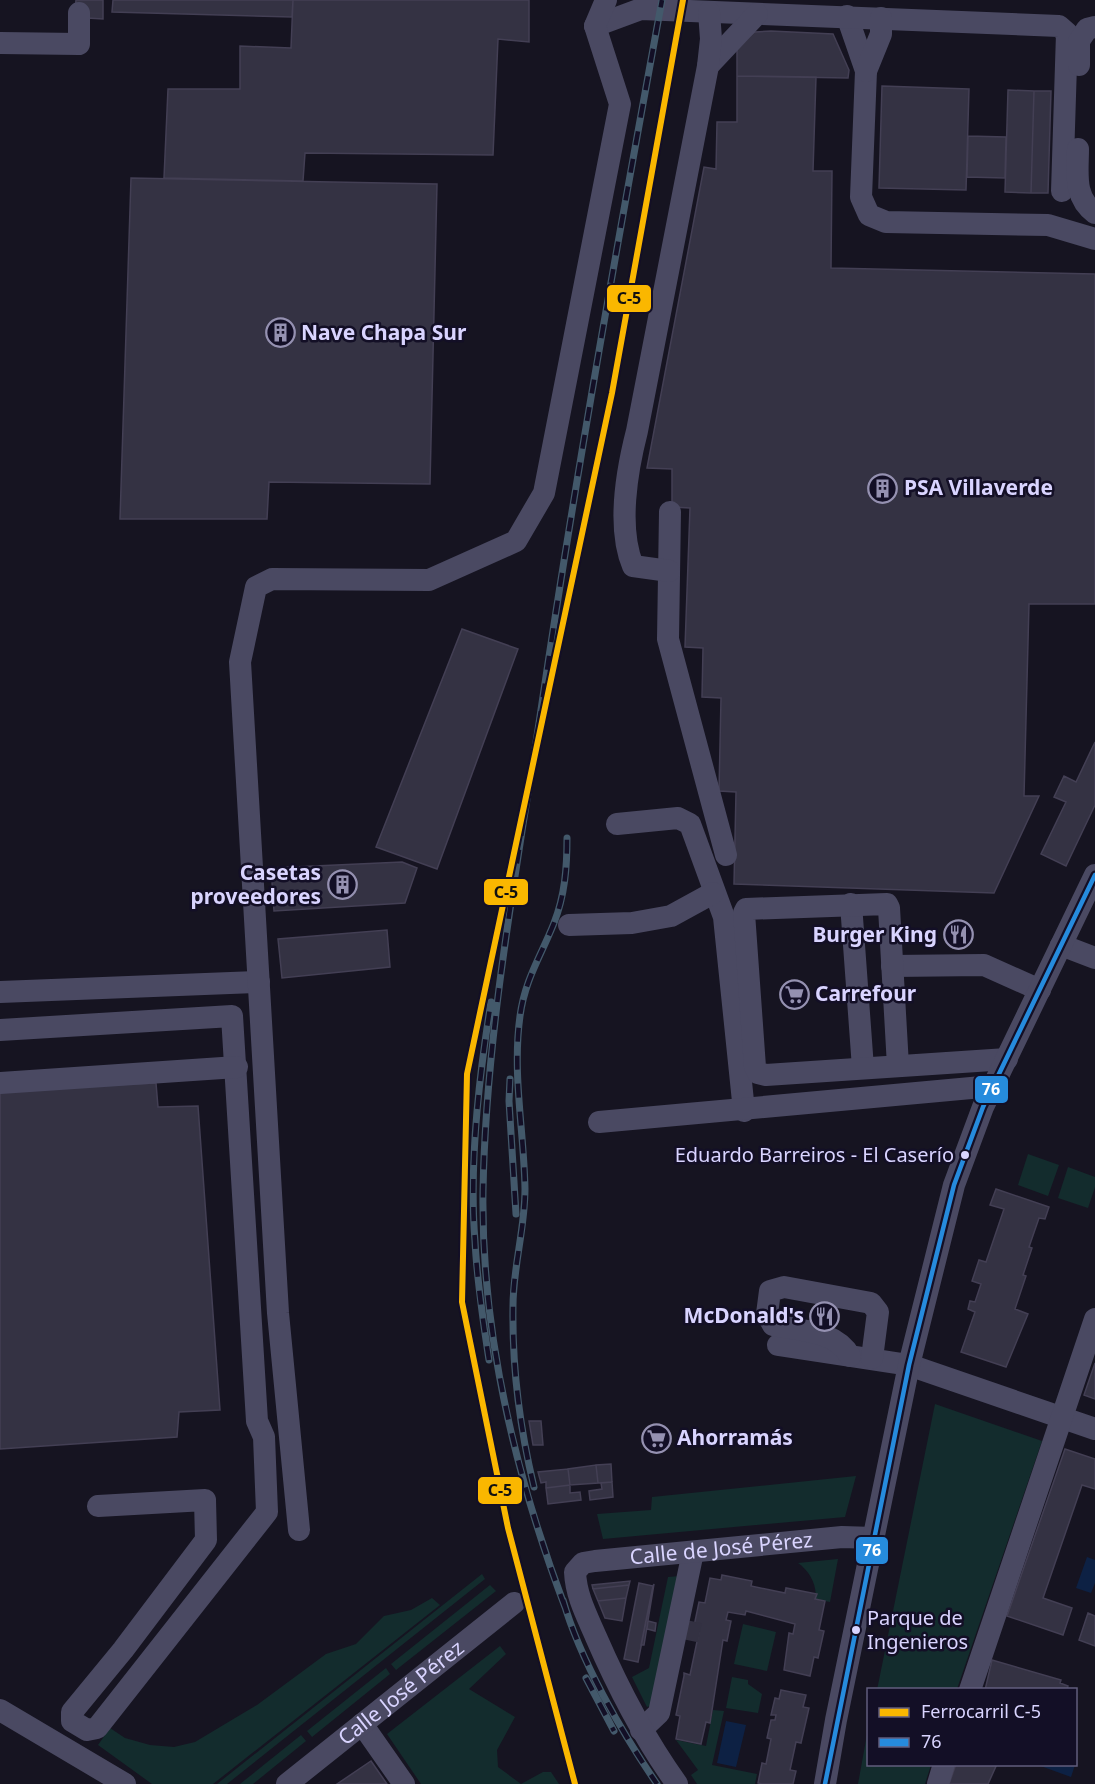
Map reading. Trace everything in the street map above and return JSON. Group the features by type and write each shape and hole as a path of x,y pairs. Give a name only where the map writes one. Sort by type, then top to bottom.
{"street":[{"path":"299,1530 278,1313 240,662 256,587 272,579 429,580 516,541 544,493 620,104 595,27 606,0"},
{"path":"595,27 641,9 847,16 888,25 1059,26 1067,33 1062,191"},
{"path":"669,571 633,566 628,555 625,539 628,466 708,66 711,39 709,12"},
{"path":"0,43 79,44 79,13"},
{"path":"708,66 757,14"},
{"path":"847,16 866,70 861,197 869,215 886,222 1048,225 1095,239"},
{"path":"866,70 888,25"},
{"path":"1095,27 1087,29 1079,41 1078,189 1086,206 1095,213"},
{"path":"670,512 669,639 726,855"},
{"path":"616,824 678,818 690,824 713,893 724,917 744,1111"},
{"path":"825,1784 909,1365 954,1185 993,1086 1095,874"},
{"path":"569,925 632,923 671,916 713,893"},
{"path":"852,904 863,1068"},
{"path":"898,1066 887,904 746,909 744,913 755,1067 758,1072 766,1075 1007,1059"},
{"path":"1061,945 1095,958"},
{"path":"892,966 984,965 1040,990"},
{"path":"0,992 259,982"},
{"path":"0,1030 232,1016 237,1067 257,1421 264,1437 267,1512 97,1728 87,1730 72,1721 72,1712 123,1650 206,1540 205,1500 98,1506"},
{"path":"0,1083 237,1067"},
{"path":"599,1122 744,1111 993,1086"},
{"path":"784,1287 871,1303 878,1312 861,1357 834,1338 773,1325 767,1314 770,1291 784,1287"},
{"path":"970,1688 1064,1418 1095,1319"},
{"path":"778,1345 909,1365 1095,1429"},
{"name":"Calle de José Pérez","path":"641,1730 613,1676 576,1589 575,1572 583,1563 842,1537 874,1538"},
{"path":"680,1674 689,1631 699,1551"},
{"path":"677,1784 641,1730 659,1713 699,1551"},
{"name":"Calle José Pérez","path":"287,1784 514,1603"},
{"path":"0,1710 125,1784"},
{"path":"0,1723 96,1784"},
{"path":"362,1724 404,1784"},
{"path":"938,1784 944,1766"}],"green space":[{"path":"1028,1154 1059,1165 1048,1196 1018,1185"},
{"path":"1068,1167 1095,1177 1095,1187 1088,1208 1058,1198"},
{"path":"935,1404 1042,1441 957,1688 877,1688"},
{"path":"856,1476 845,1517 603,1539 597,1514 651,1510 652,1497"},
{"path":"838,1559 830,1602 815,1599 812,1580 798,1563"},
{"path":"482,1574 485,1579 227,1784 217,1784"},
{"path":"680,1576 654,1705 647,1707 632,1677 649,1668 668,1577"},
{"path":"490,1585 496,1591 396,1670 391,1664"},
{"path":"432,1598 440,1605 213,1784 152,1784 98,1745 110,1728 125,1738 150,1745 174,1747 195,1742 257,1705 326,1654 356,1644 384,1616 411,1610"},
{"path":"743,1624 776,1632 767,1671 734,1664"},
{"path":"500,1646 506,1654 469,1689 515,1717 497,1750 498,1767 521,1784 421,1784 387,1734"},
{"path":"386,1668 390,1674 312,1737 307,1731"},
{"path":"732,1677 748,1680 748,1684 762,1694 758,1713 726,1708"},
{"path":"713,1710 724,1711 712,1765 757,1774 755,1784 697,1784 691,1775 698,1770 676,1740 706,1746"},
{"path":"867,1734 867,1766 931,1766 925,1784 858,1784"},
{"path":"301,1735 306,1741 253,1784 240,1784"},
{"path":"543,1772 551,1772 559,1784 521,1784"}],"water":[{"path":"1087,1557 1095,1560 1095,1583 1091,1593 1076,1588"},
{"path":"726,1721 746,1725 736,1767 717,1763"},
{"path":"1041,1766 1074,1766 1071,1777"}],"building":[{"path":"76,0 103,0 103,19 87,18 75,11"},
{"path":"113,0 293,0 292,17 112,12"},
{"path":"293,0 529,0 529,42 498,39 493,155 305,153 303,181 164,178 168,89 240,89 240,46 291,48"},
{"path":"755,32 833,34 849,70 848,78 737,76 737,45"},
{"name":"PSA Villaverde","path":"737,76 816,77 813,171 832,171 831,268 1095,274 1095,604 1029,604 1024,796 1039,796 994,893 734,884 736,792 719,791 721,698 702,697 703,648 685,647 690,508 672,507 672,469 647,468 704,167 716,169 717,122 737,122"},
{"path":"882,86 969,89 966,190 879,188"},
{"path":"1008,90 1034,91 1031,193 1005,192"},
{"path":"1034,91 1051,91 1048,193 1031,193"},
{"path":"968,136 1006,137 1005,178 967,177"},
{"name":"Nave Chapa Sur","path":"131,178 437,184 430,484 269,482 267,519 120,519"},
{"path":"462,629 518,649 437,869 376,847"},
{"path":"1095,742 1095,805 1066,866 1041,854 1066,802 1054,797 1064,776 1076,782"},
{"name":"Casetas proveedores","path":"402,862 417,868 405,903 274,911 271,868"},
{"name":"Casetas proveedores","path":"387,930 390,967 282,978 278,939"},
{"path":"156,1083 158,1107 198,1106 220,1410 179,1412 177,1437 0,1449 0,1090"},
{"path":"996,1189 1049,1207 1045,1219 1039,1218 1029,1247 1032,1248 1023,1275 1026,1276 1015,1309 1028,1314 1006,1367 961,1352 975,1312 968,1309 970,1301 975,1302 981,1284 972,1281 979,1260 986,1262 1004,1209 990,1205"},
{"path":"1095,1363 1095,1399 1084,1395"},
{"path":"529,1421 541,1421 543,1445 533,1445"},
{"path":"1065,1449 1095,1459 1095,1489 1082,1485 1043,1598 1072,1608 1063,1635 1007,1616"},
{"path":"611,1464 612,1482 598,1483 596,1465"},
{"path":"596,1465 598,1483 570,1485 568,1469"},
{"path":"568,1469 570,1485 546,1488 546,1482 541,1483 538,1472"},
{"path":"612,1482 613,1497 590,1500 589,1491 602,1489 601,1483"},
{"path":"570,1485 570,1493 580,1492 581,1500 548,1504 546,1488"},
{"path":"722,1575 752,1581 751,1586 785,1593 786,1588 817,1594 815,1599 825,1601 819,1630 824,1631 818,1658 814,1657 810,1676 784,1670 789,1633 793,1634 795,1624 746,1611 745,1615 728,1612 726,1620 731,1621 727,1641 723,1640 710,1723 706,1722 701,1744 676,1739 680,1716 676,1715 684,1673 690,1675 699,1632 693,1631 699,1602 705,1603 710,1578 721,1580"},
{"path":"630,1581 629,1585 593,1589 592,1585"},
{"path":"639,1583 653,1586 638,1662 624,1659"},
{"path":"654,1584 644,1645 641,1645 653,1586"},
{"path":"629,1585 626,1598 598,1601 593,1589"},
{"path":"626,1598 622,1621 605,1618 598,1601"},
{"path":"1088,1613 1095,1616 1095,1646 1079,1640"},
{"path":"648,1621 656,1623 655,1631 647,1629"},
{"path":"992,1660 1061,1680 1060,1683 1068,1686 1068,1688 985,1688"},
{"path":"781,1690 806,1695 803,1707 809,1708 801,1743 796,1742 790,1770 796,1771 793,1784 762,1784 758,1783 762,1763 766,1764 771,1739 767,1738 771,1720 775,1720 776,1715 771,1715 775,1698 779,1699"},
{"path":"371,1761 387,1784 337,1784"},
{"path":"955,1766 996,1766 988,1784 949,1784"}],"tunnel":[{"path":"687,1640 691,1621"}],"railway":[{"path":"565,1607 531,1507 505,1403 495,1350 484,1244 485,1130 505,946 555,615 599,351 662,0"},
{"path":"534,1487 518,1397 513,1329 515,1277 525,1189 518,1081 518,1038 522,1003 526,990 561,902 566,870 567,838"},
{"path":"489,1360 477,1271 473,1183 479,1091 491,1002"},
{"path":"510,1079 509,1101 516,1214"},
{"path":"563,1600 580,1647 603,1695 657,1784"},
{"path":"586,1678 614,1731"}],"rail line":[{"name":"C-5","path":"575,1784 508,1528 462,1302 467,1074 612,393 683,0"}],"transit line":[{"name":"76","path":"825,1784 909,1365 954,1185 983,1107 1095,875"}],"place":[{"name":"Nave Chapa Sur","path":"280,333"},
{"name":"PSA Villaverde","path":"883,488"},
{"name":"Casetas proveedores","path":"342,885"},
{"name":"Burger King","path":"958,935"},
{"name":"Carrefour","path":"794,994"},
{"name":"Eduardo Barreiros - El Caserío","path":"965,1155"},
{"name":"McDonald's","path":"825,1316"},
{"name":"Ahorramás","path":"656,1438"},
{"name":"Parque de Ingenieros","path":"856,1630"}]}
